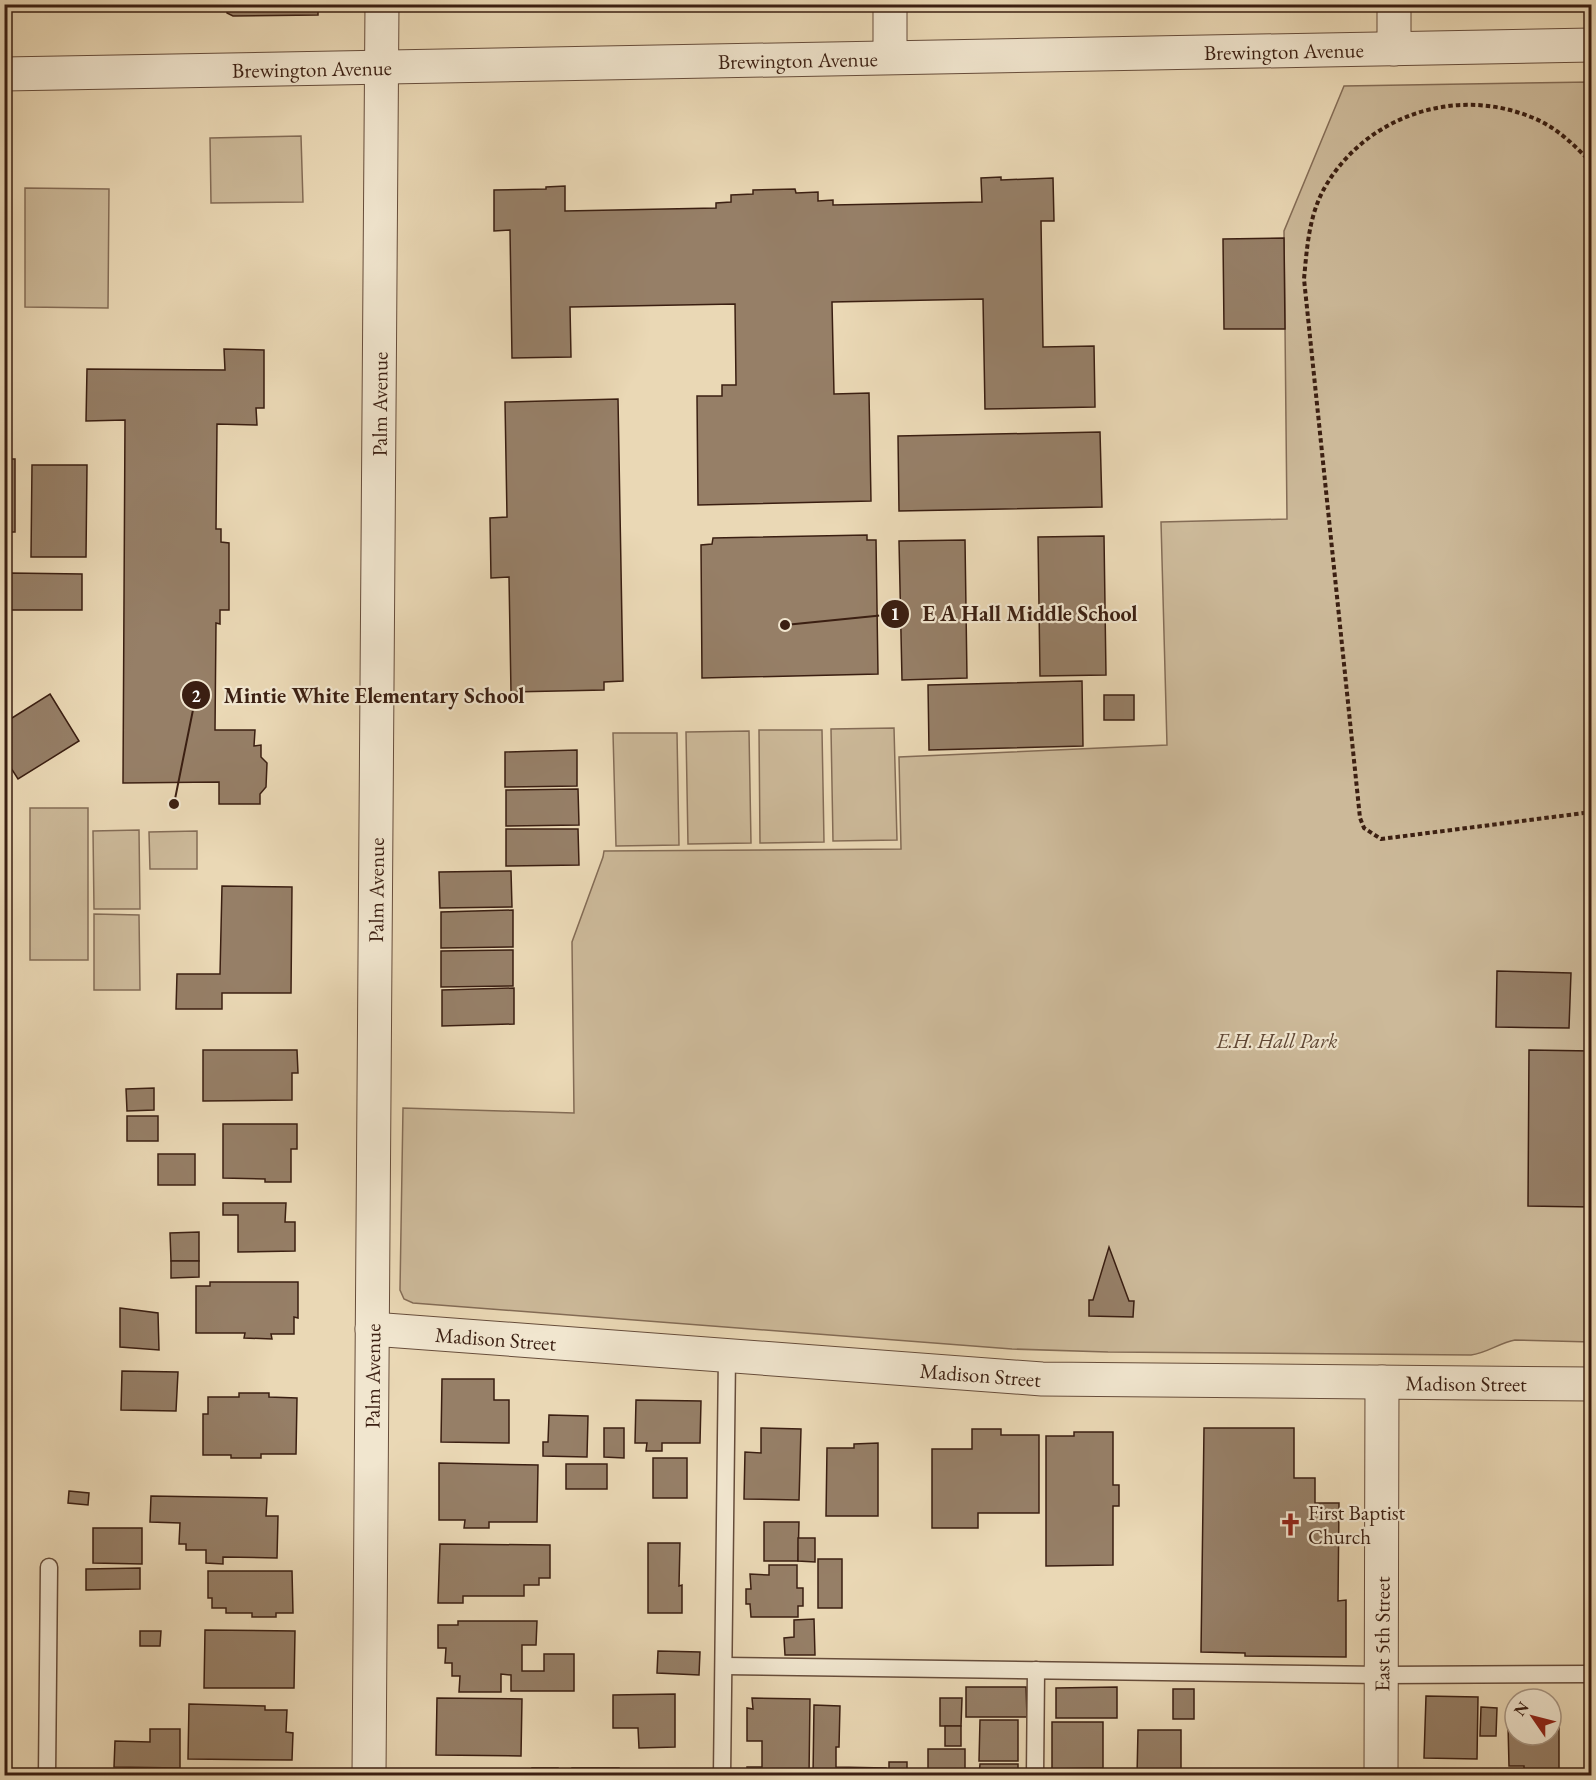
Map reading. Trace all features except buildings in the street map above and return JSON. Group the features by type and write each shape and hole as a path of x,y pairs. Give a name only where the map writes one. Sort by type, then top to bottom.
{"street":[{"name":"Palm Avenue","path":"369,1776 382,4"},
{"path":"890,4 890,57"},
{"path":"1394,4 1394,49"},
{"name":"Brewington Avenue","path":"4,74 1592,45"},
{"name":"Madison Street","path":"372,1329 1042,1379 1592,1384"},
{"name":"East 5th Street","path":"1381,1776 1382,1382"}],"lane":[{"path":"722,1776 727,1355"},
{"path":"47,1776 49,1567"},
{"path":"724,1666 1382,1675 1592,1674"},
{"path":"1035,1776 1036,1670"}],"path":[{"path":"1592,164 1572,142 1532,117 1485,105 1438,106 1393,122 1354,149 1325,187 1308,232 1304,279 1360,818 1364,828 1381,840 1592,812"}],"green space":[{"name":"E.H. Hall Park","path":"1591,82 1591,1342 1515,1340 1471,1355 1012,1349 413,1303 404,1299 400,1290 403,1108 574,1113 572,942 604,851 901,849 899,757 1167,745 1161,522 1287,519 1284,231 1344,86"},
{"path":"301,136 303,202 211,203 210,138"},
{"path":"25,188 109,189 108,308 25,307"},
{"path":"894,728 897,840 833,841 831,729"},
{"path":"759,730 822,730 824,842 760,843"},
{"path":"749,731 751,843 688,844 686,732"},
{"path":"613,733 677,733 679,845 616,846"},
{"path":"30,808 88,808 88,960 30,960"},
{"path":"139,830 140,909 94,909 93,831"},
{"path":"197,831 197,869 150,869 149,832"},
{"path":"94,914 139,915 140,990 94,990"}],"place":[{"name":"E A Hall Middle School","path":"785,625"},
{"name":"Mintie White Elementary School","path":"174,804"},
{"name":"First Baptist Church","path":"1290,1524"}]}
